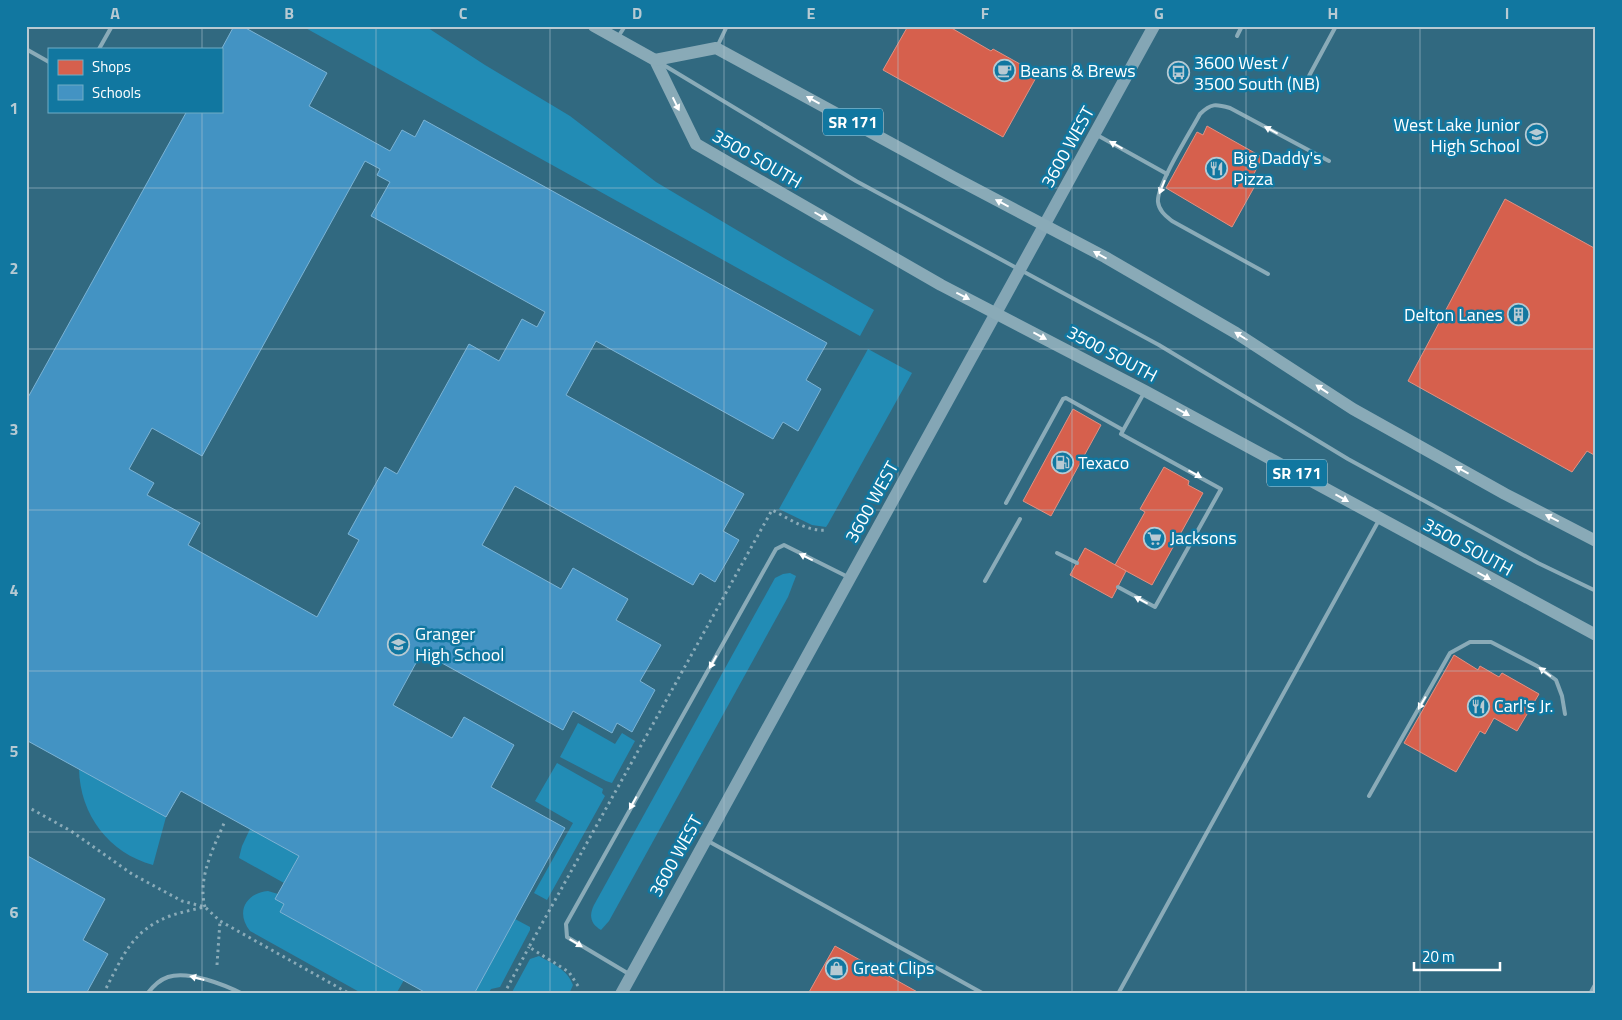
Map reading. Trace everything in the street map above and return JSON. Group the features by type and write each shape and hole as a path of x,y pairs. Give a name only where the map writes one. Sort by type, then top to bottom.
{"main road":[{"path":"594,26 655,60 716,48"},
{"name":"SR 171","path":"716,48 1105,258 1236,333 1353,409 1505,494 1596,541"},
{"name":"3500 SOUTH","path":"655,60 696,144 941,285 1145,391 1596,635"}],"street":[{"name":"3600 WEST","path":"621,994 1154,26"}],"lane":[{"path":"100,48 112,26"},
{"path":"617,39 625,26"},
{"path":"716,48 727,26"},
{"path":"1237,36 1242,26"},
{"path":"1309,76 1336,26"},
{"path":"26,49 48,61"},
{"path":"655,60 856,180 1159,345 1364,468 1530,559 1596,592"},
{"path":"1268,274 1172,221 1162,213 1158,204 1158,197 1167,174 1200,114 1208,106 1218,104 1230,108 1329,161"},
{"path":"1095,134 1167,174"},
{"path":"1122,432 1145,391"},
{"path":"1006,503 1063,399 1066,398 1221,489 1155,607 1118,587"},
{"path":"1118,994 1380,518"},
{"path":"985,581 1020,519"},
{"path":"631,975 567,937 566,924 776,549 784,545 850,578"},
{"path":"1057,553 1077,563"},
{"path":"1369,796 1450,653 1470,642 1491,642 1537,666 1556,680 1562,696 1565,714"},
{"path":"706,839 984,994"},
{"path":"147,994 156,983 169,976 188,976 214,982 243,994"},
{"path":"1590,994 1596,983"}],"path":[{"path":"26,806 71,832 132,874 182,900 205,907 220,921 350,994"},
{"path":"205,907 202,898 205,876 212,851 225,822"},
{"path":"103,994 128,947 140,933 171,916 205,907"},
{"path":"217,966 220,921"},
{"path":"504,994 529,947"}],"shaded area":[{"path":"302,26 425,26 570,116 656,182 874,310 860,336"},
{"path":"868,349 912,373 828,524 826,527 812,525 779,509"},
{"path":"790,573 796,576 788,597 609,921 601,930 597,928 591,919 594,905 775,578"},
{"path":"578,723 615,744 622,733 635,741 612,783 560,757"},
{"path":"557,763 603,789 602,793 605,796 547,900 534,893 573,823 535,801"},
{"path":"79,769 166,817 153,865 123,851 100,830 85,802"},
{"path":"250,829 299,856 284,883 239,858"},
{"path":"268,891 278,894 275,899 284,904 280,912 404,980 396,994 363,994 250,931 243,917 245,905 254,895"},
{"path":"515,919 530,927 530,930 500,987 491,989 488,994 474,994"},
{"path":"539,956 567,975 573,985 569,994 511,994 530,959"}],"building: Shops":[{"path":"908,26 948,26 991,51 993,49 1038,74 1003,137 883,70"},
{"name":"Big Daddy's Pizza","path":"1207,126 1262,157 1252,178 1257,182 1232,227 1166,188 1197,132 1203,135"},
{"name":"Delton Lanes","path":"1505,199 1596,249 1596,456 1587,451 1572,472 1408,381"},
{"name":"Texaco","path":"1073,409 1101,425 1051,516 1023,501"},
{"name":"Jacksons","path":"1164,467 1189,481 1188,485 1203,493 1152,585 1115,565 1145,512 1140,509"},
{"path":"1085,548 1126,571 1112,598 1070,575"},
{"name":"Carl's Jr.","path":"1454,655 1478,670 1480,666 1499,677 1502,673 1539,694 1517,731 1494,718 1485,734 1480,731 1456,772 1404,743"},
{"path":"835,946 921,994 808,994"}],"building: Schools":[{"name":"Granger High School","path":"234,26 242,26 327,73 309,106 390,151 402,130 415,137 424,120 827,343 806,380 821,389 798,431 783,422 773,439 596,341 566,395 744,494 723,531 739,540 715,582 700,573 693,585 515,486 482,545 561,589 573,568 628,599 616,620 661,645 640,681 655,690 632,732 617,723 612,733 573,711 563,730 422,652 393,705 452,738 464,717 514,745 491,787 565,828 474,994 428,994 280,912 284,904 275,899 299,856 181,791 166,817 26,740 26,401 186,112 222,112 222,48","holes":["365,161 380,169 377,175 390,182 371,216 545,312 537,327 522,319 499,361 469,344 397,474 385,467 348,534 359,540 317,617 188,545 200,523 147,495 154,483 129,469 152,428 202,456"]},
{"path":"26,855 105,899 83,940 108,954 86,994 26,994"}],"place":[{"name":"Beans & Brews","path":"1004,71"},
{"name":"3600 West / 3500 South (NB)","path":"1178,73"},
{"name":"West Lake Junior High School","path":"1536,135"},
{"name":"Big Daddy's Pizza","path":"1217,168"},
{"name":"Delton Lanes","path":"1519,315"},
{"name":"Texaco","path":"1062,463"},
{"name":"Jacksons","path":"1154,538"},
{"name":"Granger High School","path":"399,644"},
{"name":"Carl's Jr.","path":"1478,706"},
{"name":"Great Clips","path":"837,968"}]}
